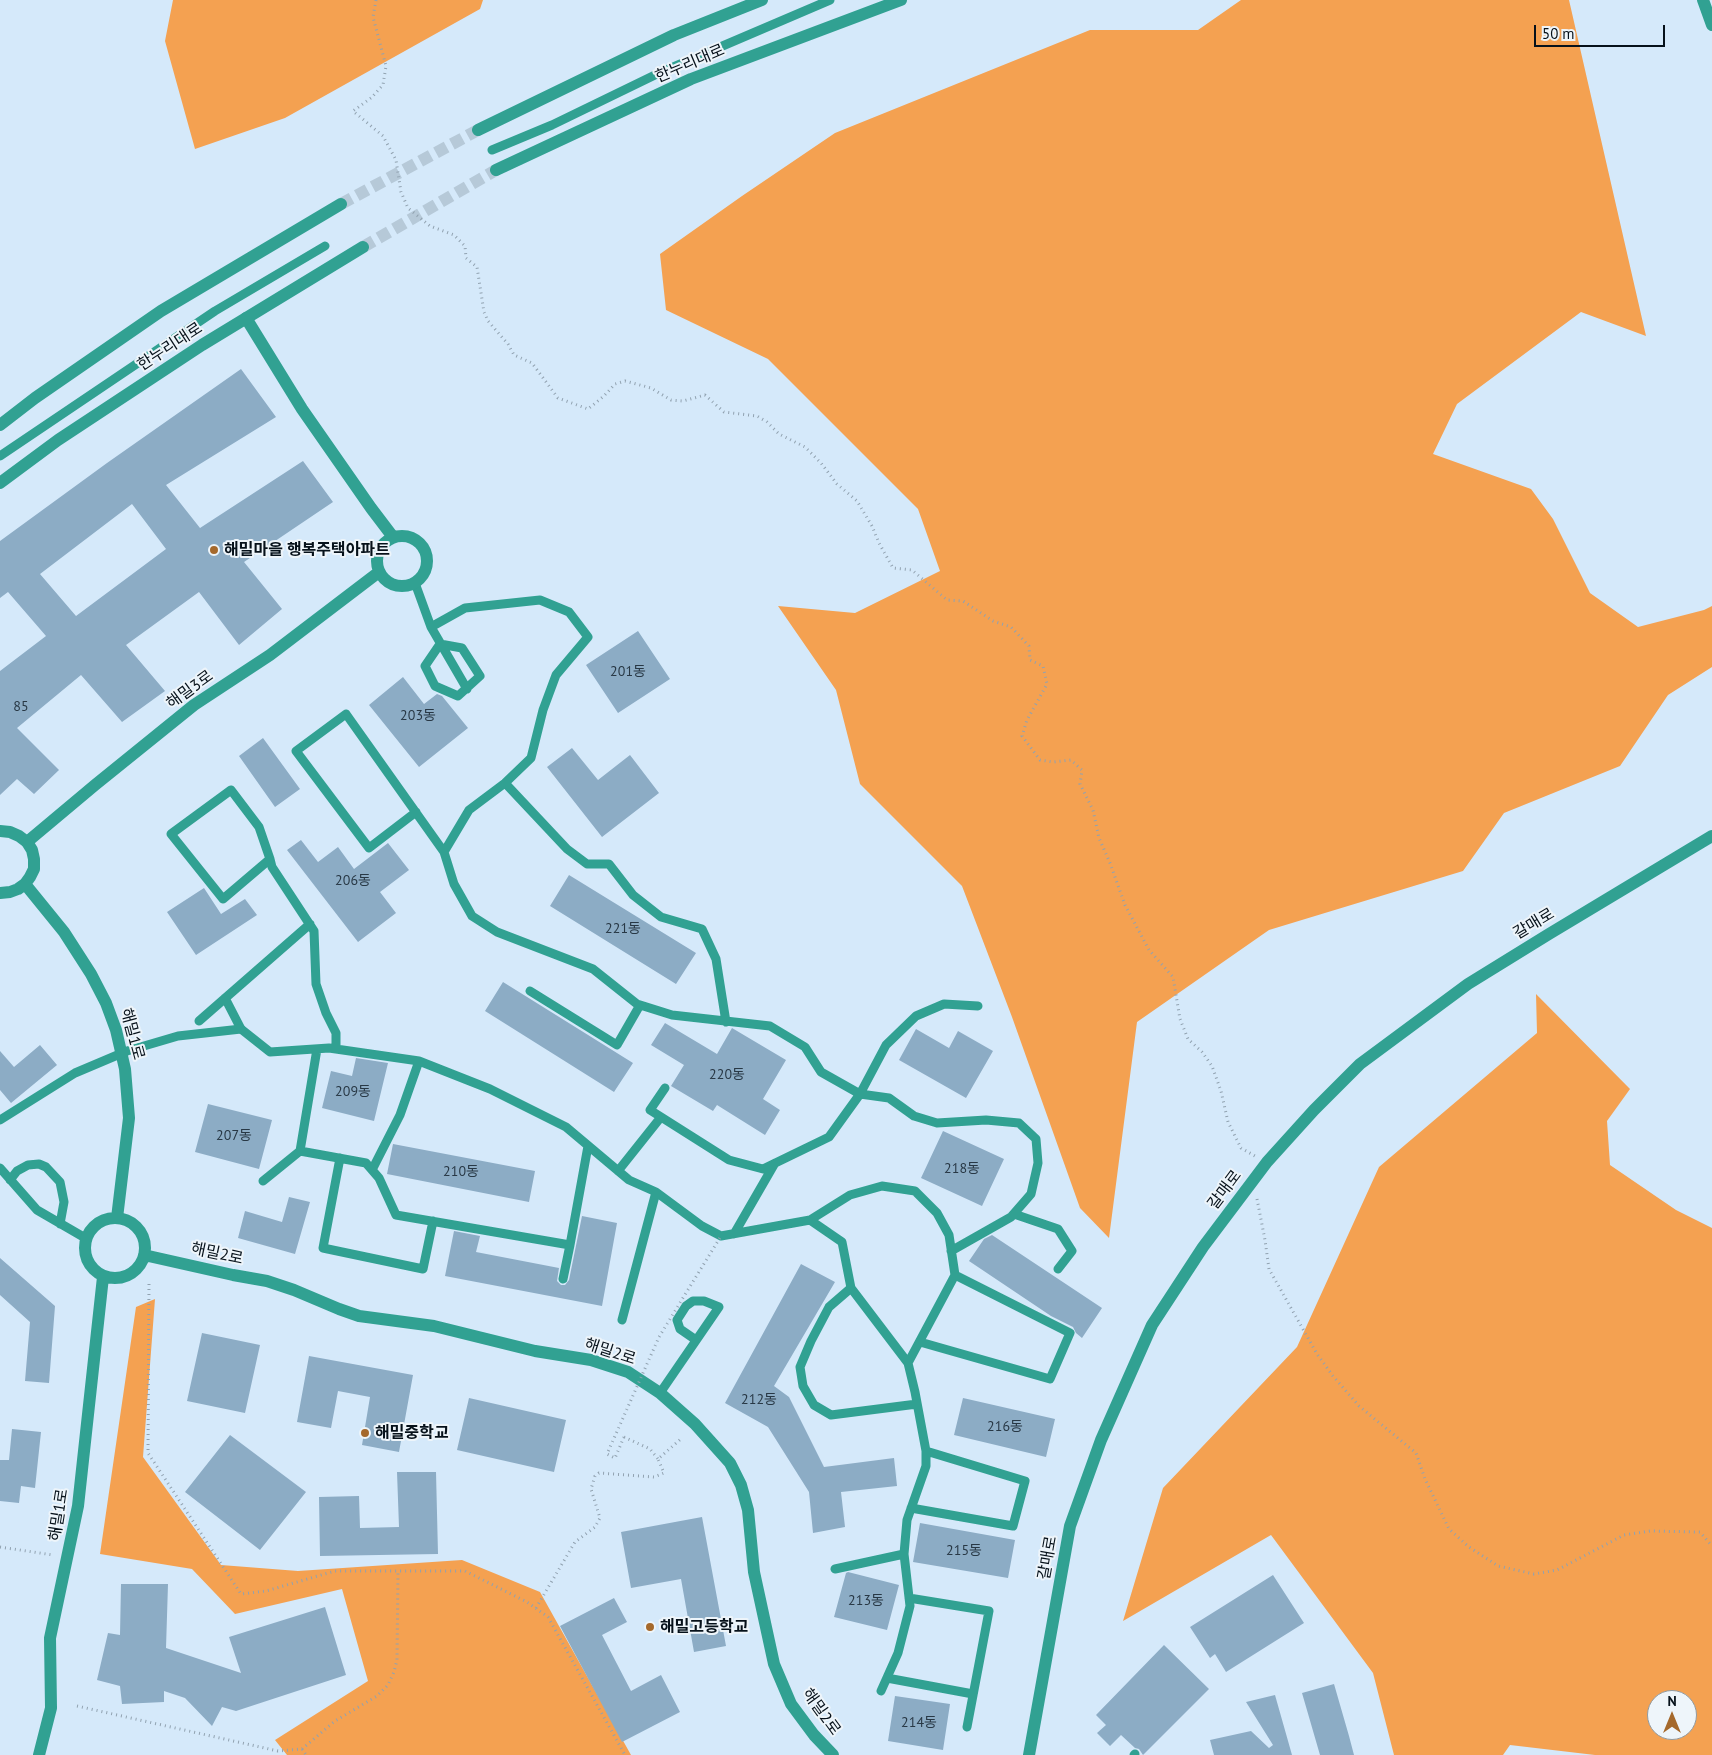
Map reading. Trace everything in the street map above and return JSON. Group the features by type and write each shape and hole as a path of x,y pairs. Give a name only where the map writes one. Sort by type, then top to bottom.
{"street":[{"name":"한누리대로","path":"478,130 674,35 762,0"},
{"name":"한누리대로","path":"496,170 691,79 901,0"},
{"path":"1703,0 1712,26"},
{"name":"한누리대로","path":"0,425 35,398 161,311 341,204"},
{"name":"한누리대로","path":"0,483 58,440 246,318 363,247"},
{"path":"246,318 302,408 393,537"},
{"path":"393,537 410,537 423,547 427,562 421,578 415,583 407,586 390,584 383,579 379,572 376,564 377,555 386,541 393,537"},
{"name":"해밀3로","path":"27,842 194,705 270,655 379,572"},
{"path":"0,831 10,832 27,842 32,850 34,859 34,868 25,884 18,890 0,893"},
{"name":"갈매로","path":"1028,1755 1070,1526 1101,1440 1152,1325 1203,1247 1267,1162 1314,1110 1360,1064 1468,984 1712,836"},
{"name":"해밀1로","path":"25,884 64,932 91,974 106,1003 116,1030 125,1069 129,1118 117,1218"},
{"path":"117,1218 132,1223 139,1230 144,1239 144,1255 139,1267 131,1274 122,1278 103,1277 88,1262 85,1253 87,1239 94,1226 103,1221 117,1218"},
{"name":"해밀2로","path":"144,1255 233,1275 267,1280 359,1316 434,1326 535,1352 591,1360 628,1372 660,1393 695,1424 724,1456 730,1463 741,1485 748,1510 754,1572 774,1664 791,1704 832,1755"},
{"name":"해밀1로","path":"39,1755 51,1708 50,1638 78,1506 103,1277"}],"lane":[{"path":"492,150 552,125 657,74 830,0"},
{"path":"0,456 215,310 325,246"},
{"path":"415,583 431,627 467,689"},
{"path":"431,627 465,608 540,600 569,612 588,637 556,676 543,710 531,758 505,783 469,810 444,852"},
{"path":"440,644 462,648 480,676 458,696 435,686 425,666 440,644"},
{"path":"416,812 370,848 296,751 346,714 416,812 444,852 454,884 472,916 497,932 593,968 637,1004 672,1015 770,1026 805,1047 821,1072 860,1094 889,1098 914,1116 937,1123 986,1120 1019,1123 1036,1139 1038,1163 1031,1194 1010,1217 951,1251"},
{"path":"505,783 567,849 588,864 609,864 633,895 661,917 702,929 716,959 726,1022"},
{"path":"270,860 223,899 171,834 231,790 259,827 270,860 272,867 314,931 316,984 326,1013 336,1033 336,1049"},
{"path":"199,1021 310,924"},
{"path":"530,991 617,1045 640,1005"},
{"path":"225,998 241,1029 270,1052 336,1049 418,1061 490,1089 566,1127 628,1180 656,1192 702,1226 721,1236 810,1220 850,1195 882,1186 915,1191 937,1213 949,1235 955,1275 908,1363"},
{"path":"665,1088 650,1110 729,1160 764,1169 829,1137 860,1094 886,1045 916,1016 944,1004 978,1006"},
{"path":"0,1120 75,1073 127,1050 178,1036 241,1029"},
{"path":"263,1181 300,1151 317,1049"},
{"path":"372,1170 400,1115 418,1061"},
{"path":"618,1172 661,1117"},
{"path":"563,1279 588,1146"},
{"path":"300,1151 366,1163 379,1178 396,1215 570,1245"},
{"path":"340,1158 323,1248 424,1269 433,1222"},
{"path":"734,1234 775,1163"},
{"path":"10,1180 17,1171 28,1165 39,1164 46,1166 60,1182 64,1202 60,1224"},
{"path":"0,1168 37,1210 87,1239"},
{"path":"622,1320 656,1192"},
{"path":"1014,1214 1058,1229 1072,1251 1058,1269"},
{"path":"810,1220 842,1242 852,1288 908,1363 926,1452 926,1466 907,1520 904,1554 910,1606 898,1653 881,1691"},
{"path":"920,1342 1050,1379 1070,1333 955,1275"},
{"path":"852,1288 829,1307 811,1341 800,1367 803,1386 814,1405 831,1415 917,1404"},
{"path":"660,1393 719,1307 704,1301 693,1301 686,1306 677,1320 680,1329 696,1340"},
{"path":"911,1508 1013,1526 1025,1481 926,1452"},
{"path":"835,1569 904,1554"},
{"path":"909,1598 989,1610 967,1727"},
{"path":"887,1678 973,1694"}],"path":[{"path":"376,0 373,17 386,66 383,85 371,98 353,111 383,136 396,160 401,192 408,208 430,226 454,235 465,246 466,258 477,267 484,312 488,321 508,344 514,355 532,363 558,398 588,408 604,396 615,384 625,381 651,388 671,400 683,401 705,396 724,412 757,416 767,422 779,434 805,448 821,463 837,484 857,501 893,568 912,570 947,600 963,601 993,621 1011,627 1029,646 1030,660 1043,666 1047,684 1027,720 1022,736 1040,760 1052,762 1071,760 1082,770 1080,784 1093,810 1098,838 1110,863 1125,905 1149,950 1173,977 1180,1018 1188,1039 1202,1052 1212,1066 1221,1091 1228,1122 1242,1148 1267,1162"},
{"path":"1253,1180 1269,1269 1317,1354 1358,1406 1416,1453 1425,1479 1449,1528 1469,1547 1498,1566 1534,1574 1557,1570 1624,1535 1650,1531 1700,1532 1712,1546"},
{"path":"536,1608 575,1542 595,1527 600,1518 591,1489 596,1476 599,1473 654,1477 664,1473 658,1459 650,1449 624,1437 615,1458 607,1454 659,1337 721,1236"},
{"path":"149,1284 148,1453 241,1594 266,1591 335,1571 466,1571 527,1602 548,1617 625,1755"},
{"path":"658,1459 682,1438"},
{"path":"0,1548 68,1557"},
{"path":"77,1706 278,1751 302,1749 334,1721 377,1696 388,1685 397,1660 398,1571"},
{"path":"302,1749 306,1755"}],"shaded area":[{"path":"173,0 483,0 480,9 285,118 195,149 165,41"},
{"path":"1241,0 1569,0 1646,336 1581,312 1457,404 1433,454 1531,489 1553,519 1590,593 1638,627 1704,610 1712,606 1712,667 1668,695 1620,766 1504,813 1463,871 1269,930 1137,1022 1109,1238 1080,1208 1012,1017 962,886 860,784 836,690 778,606 855,613 940,571 918,509 768,359 666,310 660,254 835,133 1090,30 1198,30"},
{"path":"1536,994 1630,1089 1607,1121 1610,1165 1676,1210 1712,1228 1712,1755 1595,1755 1510,1745 1503,1755 1394,1755 1373,1673 1271,1535 1123,1621 1163,1488 1297,1347 1379,1167 1537,1033"},
{"path":"155,1299 143,1457 221,1565 298,1571 462,1560 540,1592 631,1755 287,1755 275,1740 368,1681 342,1589 235,1614 192,1569 100,1554 136,1307"}],"building":[{"name":"해밀마을 행복주택아파트","path":"241,369 276,417 166,485 200,528 303,461 333,502 244,562 282,609 239,645 199,592 126,645 165,691 122,722 81,675 17,728 59,770 34,794 17,779 0,795 0,671 46,636 8,592 0,598 0,541","holes":["132,504 166,549 76,616 40,574"]},
{"path":"638,631 670,679 618,713 586,665"},
{"path":"403,677 424,704 437,694 442,696 468,728 419,767 369,705"},
{"path":"263,738 300,789 275,807 239,756"},
{"path":"572,748 598,780 630,755 659,793 602,837 547,767"},
{"path":"301,840 318,862 338,847 354,869 388,843 409,870 380,892 396,913 358,942 287,850"},
{"path":"569,875 696,953 676,984 550,906"},
{"path":"204,888 221,914 245,899 257,915 196,955 167,912"},
{"path":"503,982 633,1063 614,1092 485,1011"},
{"path":"665,1023 717,1054 732,1028 786,1060 763,1099 780,1110 765,1135 717,1105 713,1111 671,1086 684,1065 651,1045"},
{"path":"916,1029 949,1048 958,1031 993,1051 966,1098 899,1060"},
{"path":"40,1045 57,1065 11,1103 0,1090 0,1051 14,1067"},
{"path":"356,1058 388,1063 374,1121 322,1108 331,1071 352,1076"},
{"path":"208,1104 272,1120 259,1169 195,1152"},
{"path":"943,1131 1004,1159 982,1206 921,1178"},
{"path":"393,1144 535,1171 529,1202 387,1174"},
{"path":"289,1197 310,1202 295,1254 238,1238 245,1211 282,1222"},
{"path":"582,1216 617,1223 602,1306 445,1276 454,1231 480,1236 476,1252 559,1268 557,1281 561,1285 565,1285 569,1280"},
{"path":"992,1235 1102,1308 1082,1338 1073,1327 1051,1316 969,1261 984,1239"},
{"path":"0,1258 55,1306 49,1383 25,1381 30,1322 0,1295"},
{"path":"801,1264 835,1282 774,1386 789,1397 824,1467 894,1458 897,1486 841,1492 845,1527 813,1533 809,1492 768,1427 725,1403"},
{"path":"202,1333 260,1345 245,1413 187,1401"},
{"path":"309,1356 413,1375 399,1452 362,1445 370,1397 338,1391 331,1428 297,1422"},
{"path":"469,1398 566,1420 554,1472 457,1450"},
{"path":"963,1398 1055,1419 1046,1457 954,1435"},
{"path":"12,1429 41,1432 35,1488 21,1486 19,1503 0,1501 0,1460 9,1460"},
{"path":"230,1435 306,1492 260,1550 185,1492"},
{"path":"397,1472 436,1472 438,1554 320,1556 319,1497 359,1496 360,1528 399,1527"},
{"path":"702,1517 726,1646 694,1652 681,1579 631,1588 621,1532"},
{"path":"920,1523 1015,1540 1008,1578 913,1562"},
{"path":"846,1573 899,1585 887,1630 834,1617"},
{"path":"1273,1575 1304,1623 1226,1672 1215,1654 1210,1658 1190,1627"},
{"path":"121,1584 168,1584 166,1648 241,1673 229,1637 325,1607 346,1675 236,1711 222,1707 212,1726 185,1698 164,1691 164,1702 122,1704 120,1686 97,1680 108,1633 120,1635"},
{"path":"614,1598 627,1622 602,1635 631,1691 661,1675 680,1712 622,1742 560,1626"},
{"path":"1164,1645 1209,1689 1143,1755 1139,1749 1135,1748 1121,1735 1110,1746 1097,1733 1106,1725 1096,1715"},
{"path":"1334,1684 1354,1755 1320,1755 1302,1693"},
{"path":"1275,1695 1292,1755 1214,1755 1210,1740 1251,1731 1269,1748 1273,1745 1246,1702"},
{"path":"895,1696 950,1704 943,1750 888,1741"}],"tunnel":[{"path":"341,204 478,130"},
{"path":"363,247 496,170"}],"place":[{"name":"해밀마을 행복주택아파트","path":"214,550"},
{"name":"해밀중학교","path":"365,1433"},
{"name":"해밀고등학교","path":"650,1627"}]}
